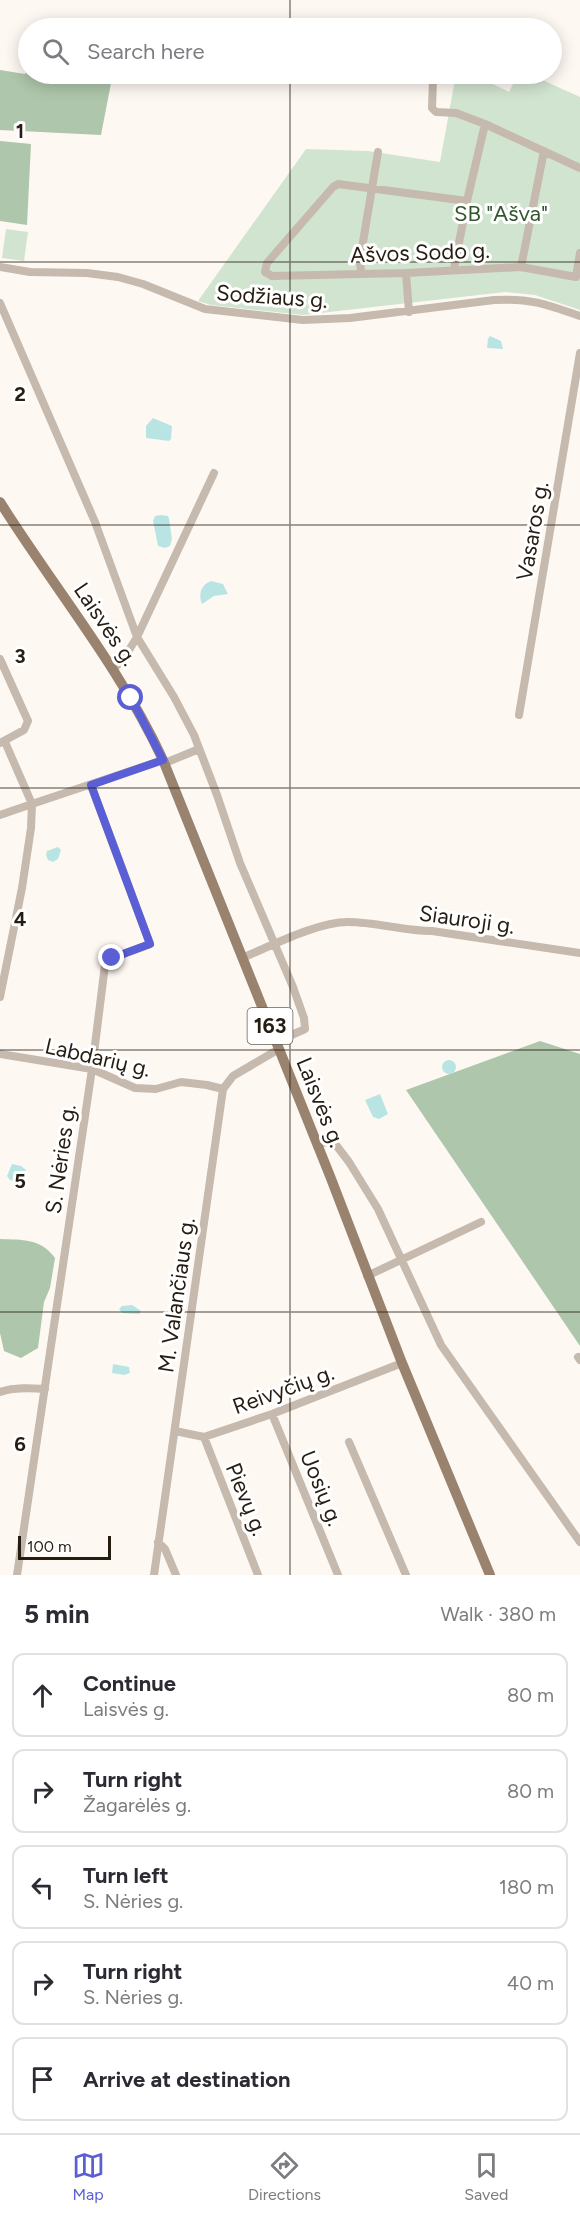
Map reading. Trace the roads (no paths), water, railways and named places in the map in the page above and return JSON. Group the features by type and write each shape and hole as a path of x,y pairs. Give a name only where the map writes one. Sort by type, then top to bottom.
{"main road":[{"name":"Laisvės g.","path":"0,502 113,669 144,721 164,761 278,1045 367,1276 490,1575"}],"street":[{"path":"433,84 432,108 436,112 456,113 485,124 580,168"},
{"path":"454,269 485,124"},
{"path":"521,267 544,151"},
{"path":"361,273 360,260 378,152"},
{"name":"Ašvos Sodo g.","path":"372,188 345,183 333,187 267,263 265,272 272,276 406,273 521,267 576,277 580,253"},
{"path":"372,188 467,201"},
{"name":"Sodžiaus g.","path":"0,267 30,272 87,273 118,277 204,309 303,321 409,312 517,299 537,301 580,316"},
{"path":"406,273 409,312"},
{"path":"0,303 95,522 137,637 174,697 199,749 240,863 293,987 306,1026 302,1032 278,1045 233,1076 223,1089"},
{"name":"Vasaros g.","path":"519,715 580,353"},
{"path":"113,669 123,660 137,637 214,473"},
{"path":"0,659 28,721 24,730 3,742 32,804 31,828 22,888 0,997"},
{"path":"0,815 199,749"},
{"name":"S. Nėries g.","path":"17,1575 92,1069 105,965 112,958 150,944 91,785"},
{"name":"Siauroji g.","path":"242,958 318,927 348,922 432,931 580,953"},
{"name":"Labdarių g.","path":"0,1054 92,1069 135,1088 156,1089 181,1082 223,1089"},
{"name":"M. Valančiaus g.","path":"154,1575 223,1089"},
{"path":"317,1146 330,1142 340,1149 378,1209 434,1332 447,1354 580,1542"},
{"path":"367,1276 401,1262 481,1222"},
{"name":"Reivyčių g.","path":"204,1437 272,1414 402,1363"},
{"path":"0,1392 45,1389"},
{"name":"Uosių g.","path":"272,1414 338,1575"},
{"path":"175,1431 204,1437"},
{"name":"Pievų g.","path":"204,1437 258,1575"},
{"path":"349,1442 406,1575"},
{"path":"158,1542 165,1550 176,1575"}],"water":[{"path":"490,336 501,341 503,349 487,348"},
{"path":"153,418 172,426 169,441 146,438 146,426"},
{"path":"155,516 168,516 169,519 172,539 170,546 165,548 158,546 153,521"},
{"path":"211,581 223,584 228,594 214,596 202,604 201,590"},
{"path":"58,847 61,850 58,859 53,862 48,860 47,851"},
{"path":"449,1060 454,1062 456,1067 454,1072 449,1074 444,1072 442,1067 444,1062"},
{"path":"380,1094 388,1114 379,1119 373,1117 365,1100"},
{"path":"12,1164 26,1170 24,1174 18,1174 14,1181 7,1176"},
{"path":"132,1305 141,1311 139,1314 122,1313 119,1309 122,1306"},
{"path":"113,1364 129,1367 130,1373 124,1375 112,1373"}],"park label":[{"name":"SB \"Ašva\"","path":"501,213"}]}
